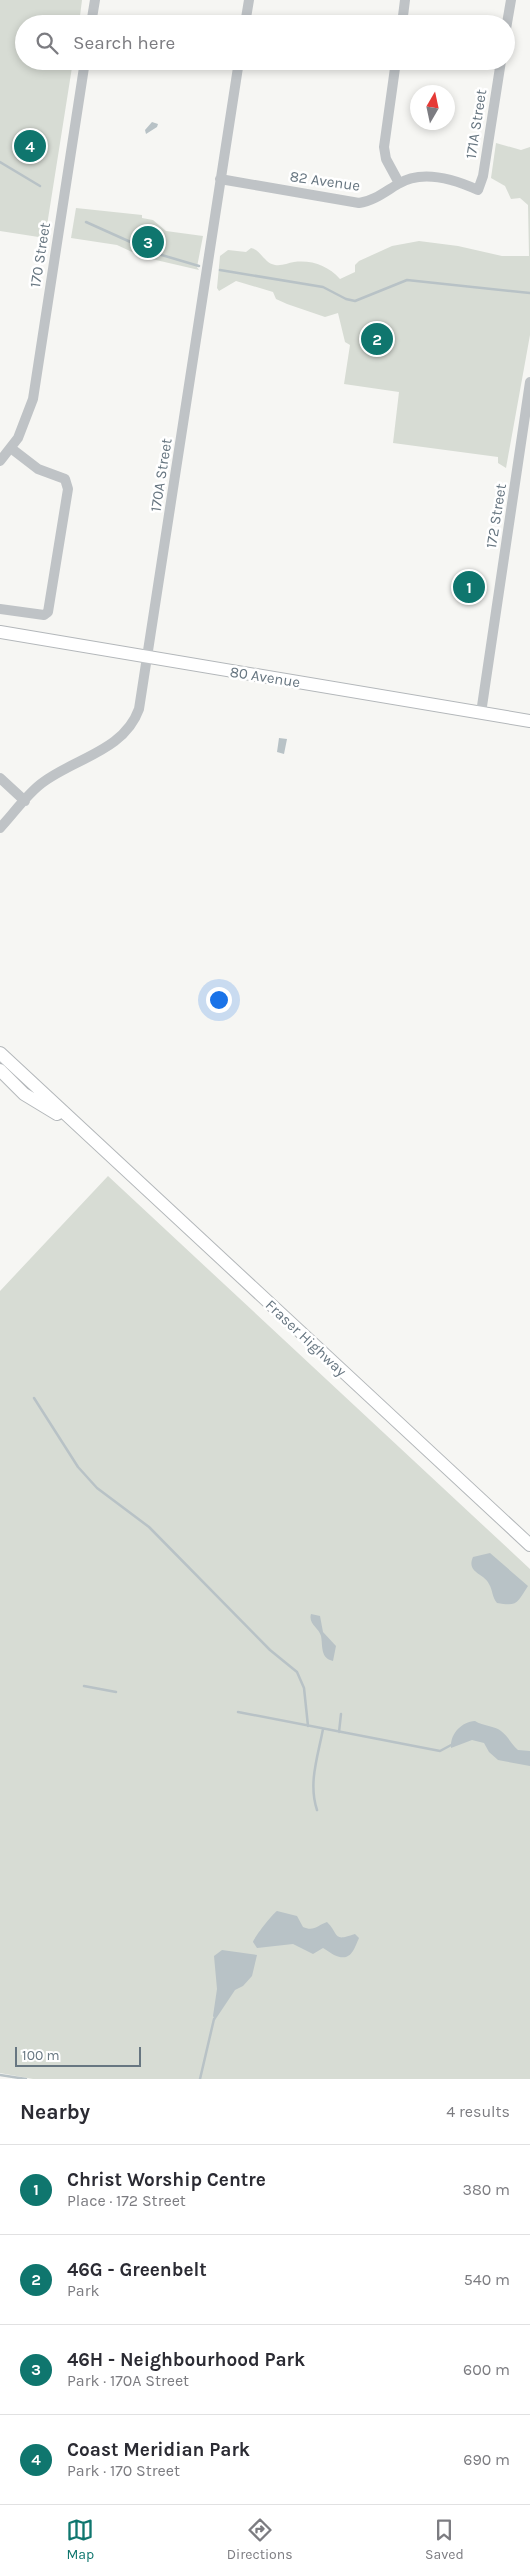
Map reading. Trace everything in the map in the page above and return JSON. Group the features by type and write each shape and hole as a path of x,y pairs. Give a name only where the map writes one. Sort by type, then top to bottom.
{"main road":[{"name":"80 Avenue","path":"0,632 530,721"},
{"name":"Fraser Highway","path":"0,1053 530,1545"},
{"path":"0,1066 18,1078 26,1077"},
{"name":"Fraser Highway","path":"0,1070 24,1094 82,1130"}],"street":[{"path":"92,15 95,0"},
{"path":"246,15 249,0"},
{"path":"403,15 405,0"},
{"path":"508,15 511,0"},
{"name":"170 Street","path":"0,460 12,449 26,421 33,395 84,70"},
{"name":"170A Street","path":"0,828 44,782 109,745 125,733 139,709 238,70"},
{"path":"395,70 384,146 386,159 399,183"},
{"name":"171A Street","path":"478,190 483,179 500,70"},
{"name":"82 Avenue","path":"220,179 359,203 373,199 410,177 426,176 459,182 478,190"},
{"name":"172 Street","path":"481,713 530,382"},
{"path":"0,609 37,615 46,614 50,601 68,484 63,478 35,467 12,449"},
{"path":"0,778 25,801"}],"shaded area":[{"path":"0,0 82,0 80,15 15,15 15,70 72,70 45,238 0,231"},
{"path":"152,122 158,124 157,127 146,134 145,130"},
{"path":"496,143 521,150 530,147 530,335 506,468 498,463 498,457 393,443 399,392 344,384 350,345 345,342 338,313 325,317 276,299 273,292 236,281 219,291 217,288 220,256 228,250 246,252 251,248 268,262 275,265 294,262 314,263 325,267 340,279 355,272 355,265 359,261 392,246 419,241 458,246 502,256 529,256 528,205 520,198 511,199 505,186 491,178"},
{"path":"76,208 142,215 142,218 153,220 166,231 203,236 197,267 199,270 143,257 117,245 71,238"},
{"path":"279,738 287,739 284,754 277,752"},
{"path":"108,1176 530,1569 530,2079 33,2079 0,2073 0,1291"},
{"path":"490,1553 528,1586 514,1604 497,1603 487,1580 476,1572 472,1566 473,1557"},
{"path":"311,1614 320,1616 323,1632 336,1646 333,1661 324,1654 321,1636 311,1621"},
{"path":"475,1721 501,1731 518,1750 530,1751 530,1766 498,1760 489,1752 484,1743 472,1740 451,1748 452,1738 457,1730 465,1724"},
{"path":"277,1911 297,1916 303,1927 313,1928 327,1922 339,1937 355,1934 359,1938 351,1954 344,1957 334,1955 323,1948 313,1954 293,1944 257,1948 253,1942 254,1940"},
{"path":"222,1950 257,1955 252,1976 243,1986 235,1990 215,2020 213,2016 217,1989 214,1956"}],"waterway":[{"path":"0,162 40,186"},
{"path":"86,222 155,253 199,266"},
{"path":"220,270 323,287 346,299 355,301 407,280 530,293"},
{"path":"34,1398 78,1467 97,1488 149,1527 270,1650 297,1672 304,1688 308,1726"},
{"path":"84,1686 116,1692"},
{"path":"238,1712 440,1751 453,1744"},
{"path":"339,1732 341,1714"},
{"path":"317,1810 313,1790 323,1729"},
{"path":"200,2079 214,2019"},
{"path":"0,2075 26,2079"}],"place":[{"name":"Coast Meridian Park","path":"30,146"},
{"name":"46H - Neighbourhood Park","path":"148,242"},
{"name":"46G - Greenbelt","path":"377,339"},
{"name":"Christ Worship Centre","path":"469,587"}]}
